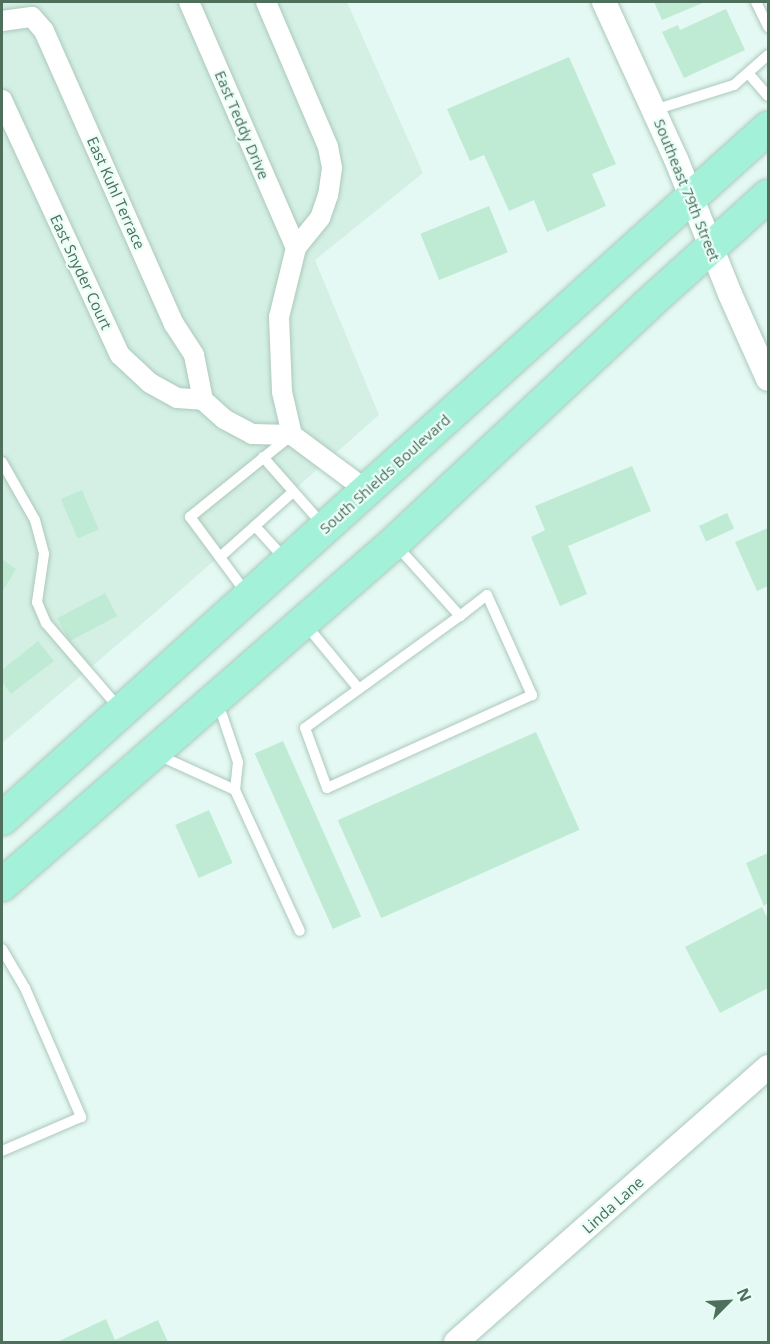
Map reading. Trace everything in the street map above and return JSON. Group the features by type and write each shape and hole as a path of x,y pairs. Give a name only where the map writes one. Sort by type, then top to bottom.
{"main road":[{"name":"South Shields Boulevard","path":"2,819 692,199 768,128"},
{"path":"6,874 154,753 394,543 768,196"}],"street":[{"name":"East Teddy Drive","path":"189,2 296,248"},
{"path":"266,2 328,147 332,168 328,195 320,218 296,248 279,317 282,392 292,435"},
{"name":"Southeast 79th Street","path":"604,2 654,110 768,379"},
{"name":"East Kuhl Terrace","path":"2,21 32,17 44,31 174,324 194,355 203,400"},
{"name":"East Snyder Court","path":"2,100 120,355 150,383 177,398 203,400"},
{"path":"203,400 224,419 252,434 292,435 366,490"},
{"name":"Linda Lane","path":"456,1342 768,1067"}],"lane":[{"path":"756,2 768,27"},
{"path":"654,110 734,86 768,55"},
{"path":"748,74 768,96"},
{"path":"249,596 190,517 292,435"},
{"path":"263,457 325,527"},
{"path":"2,462 35,520 44,554 37,603 46,623 121,711"},
{"path":"220,557 293,492"},
{"path":"255,526 287,561"},
{"path":"394,543 460,616"},
{"path":"487,595 532,695 327,788 305,728 460,616 487,595"},
{"path":"304,623 359,689"},
{"path":"216,699 238,762 235,790 300,930"},
{"path":"154,753 235,790"},
{"path":"2,949 25,988 81,1117 2,1151"}],"shaded area":[{"path":"2,2 347,2 423,173 315,260 379,415 158,610 2,743"}],"building":[{"path":"654,2 705,2 662,20"},
{"path":"726,9 745,50 684,78 662,32 678,25 680,30"},
{"path":"569,57 616,164 592,174 606,206 547,232 534,200 509,211 484,155 470,161 447,109"},
{"path":"489,206 508,252 439,280 420,234"},
{"path":"632,466 651,511 568,546 587,594 560,606 531,537 545,530 535,506"},
{"path":"82,490 99,530 78,539 61,499"},
{"path":"727,513 734,528 706,542 699,526"},
{"path":"768,528 768,586 757,591 735,542"},
{"path":"2,559 16,569 2,592"},
{"path":"105,593 117,616 70,641 57,618"},
{"path":"38,641 54,661 11,694 2,682 2,670"},
{"path":"536,732 580,830 381,918 338,820"},
{"path":"283,741 361,916 333,929 255,754"},
{"path":"209,810 233,863 199,878 175,825"},
{"path":"768,853 768,903 764,906 746,863"},
{"path":"762,907 768,919 768,988 720,1013 685,947"},
{"path":"106,1319 115,1340 158,1320 168,1342 59,1341"}]}
